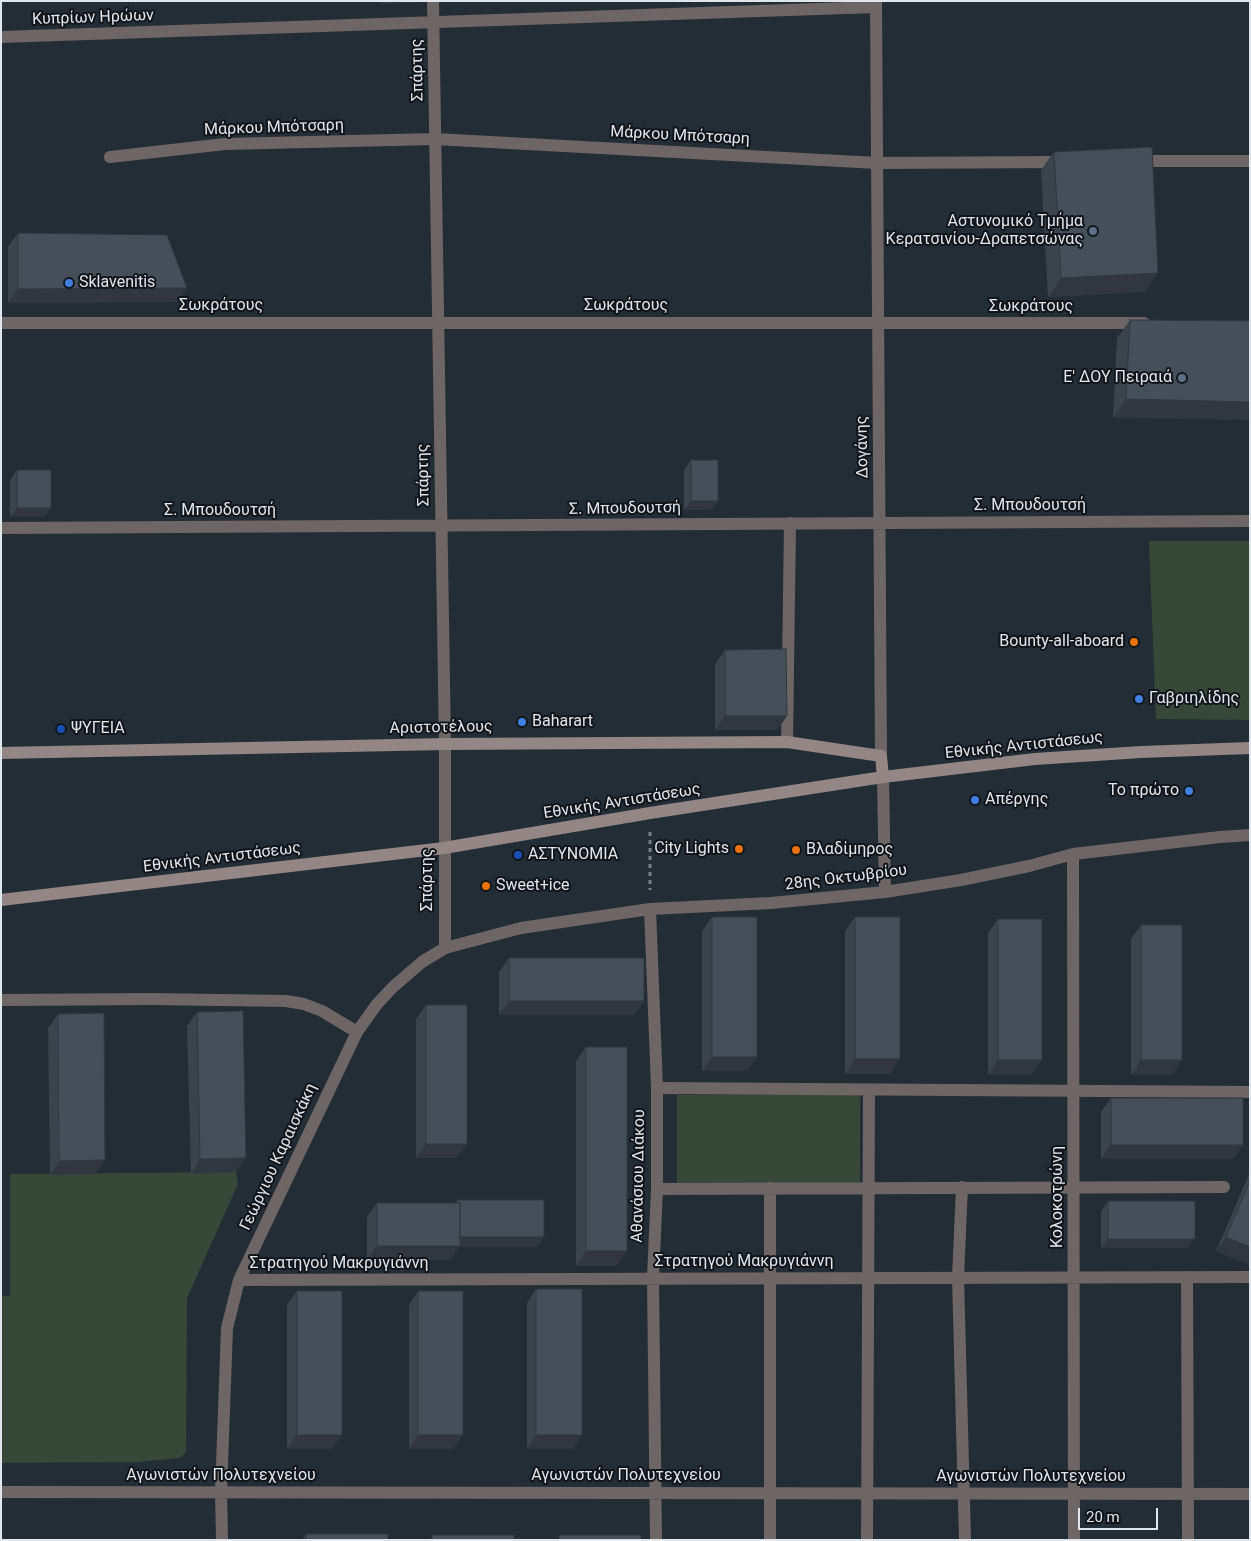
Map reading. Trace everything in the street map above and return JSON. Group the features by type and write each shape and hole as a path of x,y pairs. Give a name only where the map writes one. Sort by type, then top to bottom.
{"street":[{"name":"Σπάρτης","path":"433,1 445,744 445,948"},
{"name":"Κυπρίων Ηρώων","path":"1,37 876,4"},
{"name":"Δογάνης","path":"876,4 881,756 885,892"},
{"name":"Μάρκου Μπότσαρη","path":"110,157 225,144 435,139 877,163 1070,162"},
{"path":"1120,162 1250,160"},
{"name":"Σωκράτους","path":"1,323 1152,323"},
{"name":"Σ. Μπουδουτσή","path":"1,528 1250,521"},
{"path":"787,742 790,523"},
{"name":"Αριστοτέλους","path":"1,753 445,744 787,742 881,756"},
{"name":"Εθνικής Αντιστάσεως","path":"1,900 444,848 883,777 1045,759 1141,752 1250,748"},
{"name":"28ης Οκτωβρίου","path":"445,948 521,928 650,909 771,903 885,892 961,880 1029,866 1073,854 1250,835"},
{"name":"Κολοκοτρώνη","path":"1073,854 1074,1540"},
{"name":"Αθανάσιου Διάκου","path":"650,909 657,1088 657,1189 654,1278 656,1540"},
{"name":"Γεώργιου Καραισκάκη","path":"222,1540 221,1492 227,1328 239,1280 357,1032 377,1004 393,987 408,973 445,948"},
{"path":"1,1000 154,999 286,1001 304,1004 322,1011 357,1032"},
{"path":"657,1088 1250,1092"},
{"path":"867,1540 869,1090"},
{"path":"657,1189 1224,1186"},
{"path":"962,1187 958,1277 966,1540"},
{"path":"770,1188 770,1540"},
{"path":"1187,1277 1188,1540"},
{"name":"Στρατηγού Μακρυγιάννη","path":"239,1280 1250,1277"},
{"name":"Αγωνιστών Πολυτεχνείου","path":"1,1492 1250,1494"}],"path":[{"path":"650,814 650,909"}],"green space":[{"path":"1149,541 1250,541 1250,720 1156,719"},
{"path":"677,1095 860,1095 860,1183 677,1183"},
{"path":"236,1172 238,1184 187,1298 186,1452 180,1458 138,1462 1,1463 1,1296 10,1296 10,1174"}],"building":[{"name":"Αστυνομικό Τμήμα Κερατσινίου-Δραπετσώνας","path":"1152,147 1158,273 1061,278 1054,152"},
{"path":"18,233 167,235 187,288 18,289"},
{"name":"Ε' ΔΟΥ Πειραιά","path":"1130,320 1250,321 1250,402 1126,399"},
{"path":"691,460 718,460 718,501 691,501"},
{"path":"17,470 51,470 51,508 17,508"},
{"path":"786,649 787,716 725,716 725,650"},
{"path":"712,917 757,917 757,1057 712,1057"},
{"path":"855,917 900,917 900,1059 855,1059"},
{"path":"998,919 1042,919 1042,1060 998,1060"},
{"path":"1141,925 1182,925 1182,1060 1141,1060"},
{"path":"509,958 644,958 644,1001 509,1001"},
{"path":"426,1005 467,1005 467,1144 426,1144"},
{"path":"243,1011 246,1158 200,1159 197,1012"},
{"path":"104,1013 105,1160 59,1161 58,1014"},
{"path":"586,1047 627,1047 627,1251 586,1251"},
{"path":"1111,1098 1243,1098 1243,1145 1111,1145"},
{"path":"1250,1181 1250,1247 1226,1237"},
{"path":"457,1200 544,1200 544,1237 460,1237 460,1203 457,1203"},
{"path":"1108,1201 1195,1201 1195,1239 1108,1239"},
{"path":"377,1203 460,1203 460,1246 377,1246"},
{"path":"536,1289 582,1289 582,1435 536,1435"},
{"path":"297,1291 342,1291 342,1435 297,1435"},
{"path":"418,1291 463,1291 463,1435 418,1435"},
{"path":"306,1534 388,1534 388,1540 306,1540"},
{"path":"432,1535 514,1535 514,1540 432,1540"},
{"path":"559,1535 641,1535 641,1540 559,1540"}],"place":[{"name":"Αστυνομικό Τμήμα Κερατσινίου-Δραπετσώνας","path":"1093,231"},
{"name":"Sklavenitis","path":"69,283"},
{"name":"Ε' ΔΟΥ Πειραιά","path":"1182,378"},
{"name":"Bounty-all-aboard","path":"1134,642"},
{"name":"Γαβριηλίδης","path":"1139,699"},
{"name":"Baharart","path":"522,722"},
{"name":"ΨΥΓΕΙΑ","path":"61,729"},
{"name":"Το πρώτο","path":"1189,791"},
{"name":"Απέργης","path":"975,800"},
{"name":"City Lights","path":"739,849"},
{"name":"Βλαδίμηρος","path":"796,850"},
{"name":"ΑΣΤΥΝΟΜΙΑ","path":"518,855"},
{"name":"Sweet+ice","path":"486,886"}]}
